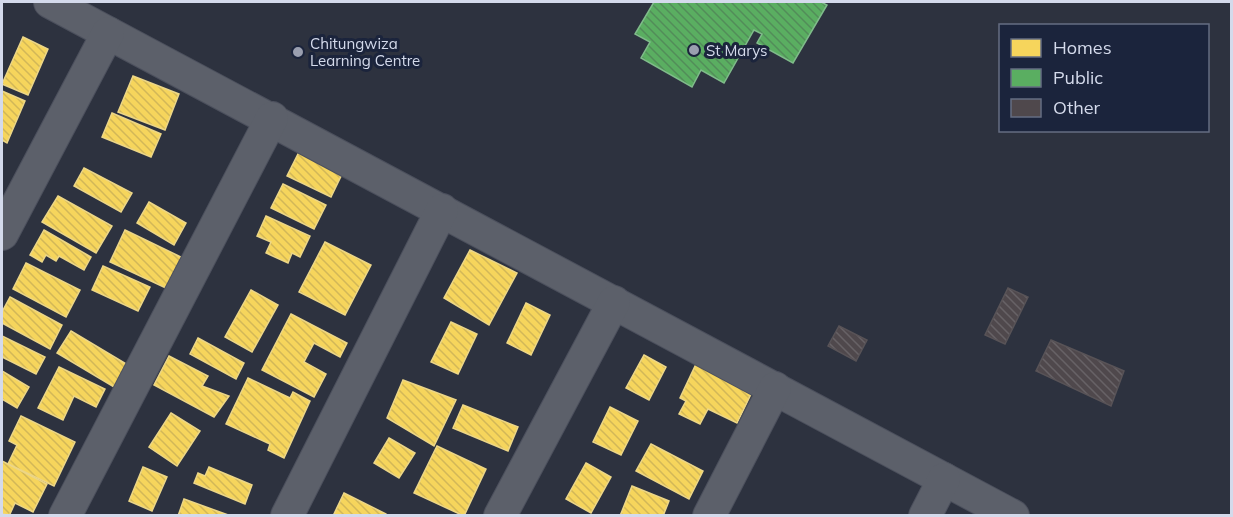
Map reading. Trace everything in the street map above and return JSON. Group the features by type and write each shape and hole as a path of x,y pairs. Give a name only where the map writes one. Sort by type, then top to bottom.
{"street":[{"path":"50,2 272,118 1014,516"},
{"path":"2,234 108,33"},
{"path":"65,516 272,118"},
{"path":"287,516 442,210"},
{"path":"500,516 614,302"},
{"path":"709,516 775,388"},
{"path":"925,516 944,479"}],"building: Homes":[{"path":"23,37 48,49 28,95 2,84"},
{"path":"133,76 179,94 165,130 118,112"},
{"path":"2,91 25,101 7,143 2,140"},
{"path":"112,113 161,134 151,157 102,137"},
{"path":"299,152 343,172 331,197 287,176"},
{"path":"84,168 132,193 121,212 74,186"},
{"path":"283,184 326,205 314,229 271,208"},
{"path":"58,196 112,226 96,253 42,222"},
{"path":"149,202 186,223 174,245 137,223"},
{"path":"266,216 310,236 300,257 292,253 288,263 266,253 271,242 257,236"},
{"path":"44,230 91,257 84,270 59,256 56,261 46,255 42,262 30,255"},
{"path":"125,230 183,258 168,289 110,262"},
{"path":"325,242 371,265 345,315 299,292"},
{"path":"470,250 517,273 489,325 444,298"},
{"path":"26,263 80,290 66,317 13,289"},
{"path":"103,266 150,287 138,311 92,290"},
{"path":"251,290 278,305 252,352 225,337"},
{"path":"10,297 62,325 50,349 2,323 2,312"},
{"path":"526,303 550,315 531,355 507,343"},
{"path":"291,314 347,343 340,357 314,343 304,362 326,374 314,397 262,370"},
{"path":"451,322 477,334 458,374 431,362"},
{"path":"71,331 128,365 114,387 57,353"},
{"path":"2,336 45,357 36,374 2,357"},
{"path":"198,338 244,363 236,379 190,354"},
{"path":"644,355 666,367 649,400 626,388"},
{"path":"169,356 208,376 202,386 229,396 214,417 154,385"},
{"path":"696,364 752,392 737,423 708,409 700,424 679,414 686,401 680,398"},
{"path":"59,367 105,389 96,407 74,396 63,420 38,408"},
{"path":"2,371 29,387 17,408 2,399"},
{"path":"248,378 290,398 293,392 310,401 284,458 268,450 270,444 226,424"},
{"path":"403,380 456,400 434,446 387,418"},
{"path":"463,405 518,427 508,451 453,428"},
{"path":"610,407 638,421 621,455 593,442"},
{"path":"171,413 200,431 177,466 149,447"},
{"path":"21,416 75,442 54,486 8,464 17,445 9,441"},
{"path":"389,438 415,453 399,478 374,463"},
{"path":"651,444 703,471 689,499 636,471"},
{"path":"437,446 486,469 464,516 414,493"},
{"path":"2,461 47,484 33,512 15,503 9,516 2,513"},
{"path":"586,463 611,477 591,513 566,499"},
{"path":"143,467 167,477 152,511 129,501"},
{"path":"209,467 252,485 245,504 194,483 198,473 205,476"},
{"path":"632,486 669,501 663,516 620,516"},
{"path":"344,493 386,514 386,516 333,516"},
{"path":"184,499 231,516 178,516"}],"building: Public":[{"name":"St Marys","path":"654,2 821,2 827,5 793,63 757,43 762,34 754,30 724,83 701,70 692,87 641,58 650,42 635,34"}],"building: Other":[{"path":"1008,288 1028,297 1005,344 985,335"},
{"path":"839,326 867,340 856,361 828,346"},
{"path":"1051,340 1124,371 1111,406 1036,371"}],"place":[{"name":"St Marys","path":"694,50"},
{"name":"Chitungwiza Learning Centre","path":"298,52"}]}
